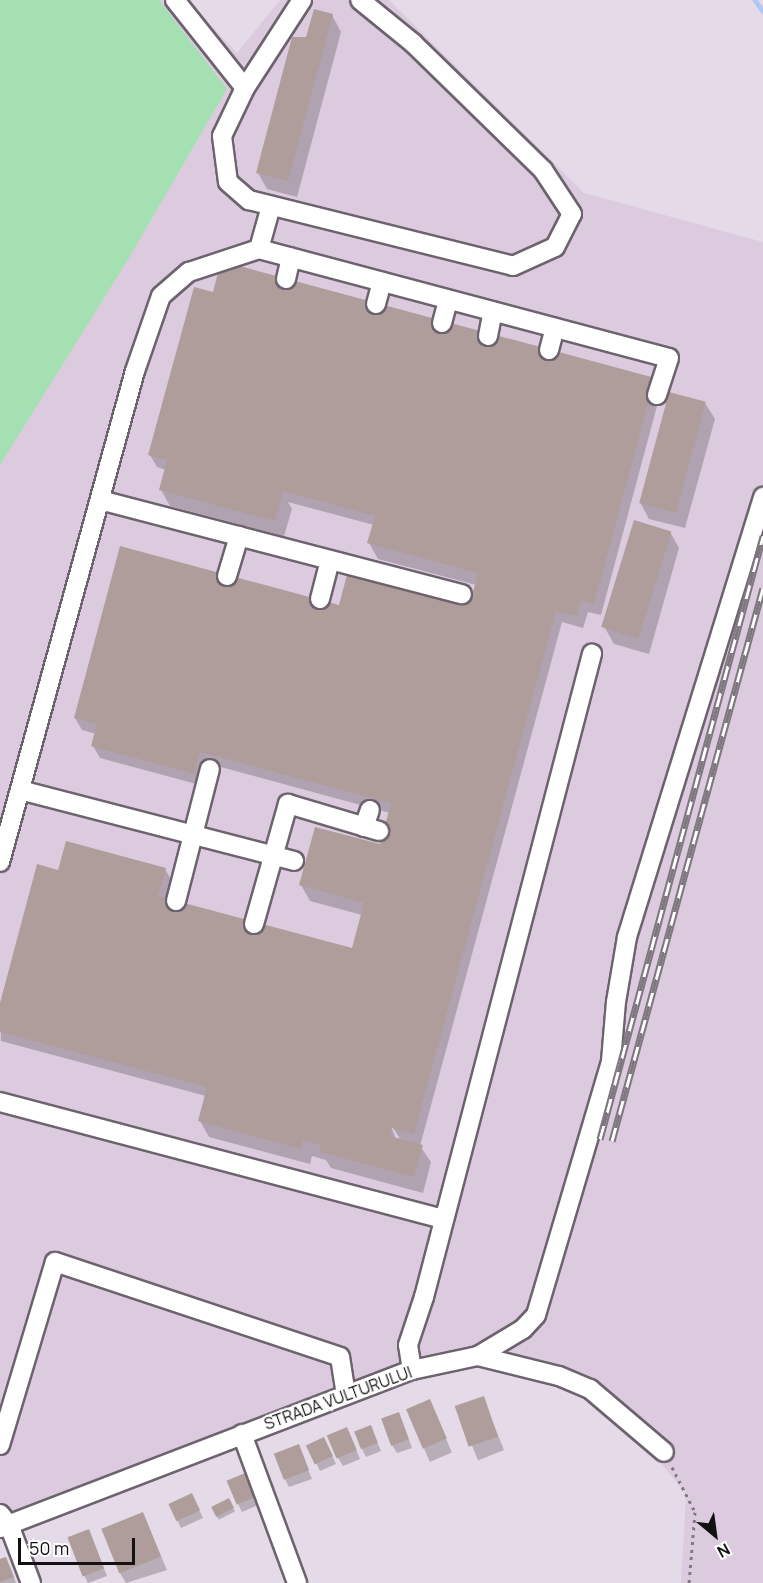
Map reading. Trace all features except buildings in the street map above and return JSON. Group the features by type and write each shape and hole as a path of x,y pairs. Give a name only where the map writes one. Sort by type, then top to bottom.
{"street":[{"path":"175,0 245,88"},
{"path":"302,0 245,88 222,136 228,182 249,200 513,266 555,248 572,214 543,170 413,43 360,0"},
{"path":"259,249 271,206"},
{"path":"0,862 135,371 161,296 189,272 259,249 669,358 657,395"},
{"path":"286,279 291,258"},
{"path":"376,304 382,282"},
{"path":"442,323 448,300"},
{"path":"488,336 493,312"},
{"path":"549,350 555,328"},
{"path":"478,1356 523,1329 536,1315 611,1061 627,938 763,497"},
{"path":"100,500 462,594"},
{"path":"227,576 239,536"},
{"path":"320,599 330,560"},
{"path":"412,1370 408,1345 444,1219 592,654"},
{"path":"176,901 210,769"},
{"path":"20,790 294,861"},
{"path":"254,924 288,804 371,822"},
{"path":"0,1102 444,1219"},
{"path":"0,1445 55,1262 340,1357 346,1394"},
{"name":"STRADA VULTURULUI","path":"3,1522 412,1370 478,1356 559,1376 590,1389 664,1452"},
{"path":"242,1434 297,1583"},
{"path":"3,1522 31,1583"}],"path":[{"path":"664,1452 695,1512 689,1583"}],"shaded area":[{"path":"0,0 187,0 237,53 280,0 389,0 584,193 763,242 763,1583 681,1583 686,1495 601,1385 478,1346 0,1527"}],"green space":[{"path":"0,0 159,0 227,89 127,261 0,465"}],"waterway":[{"path":"755,0 763,11"}],"railway":[{"path":"600,1139 763,536"},
{"path":"612,1141 763,588"}]}
